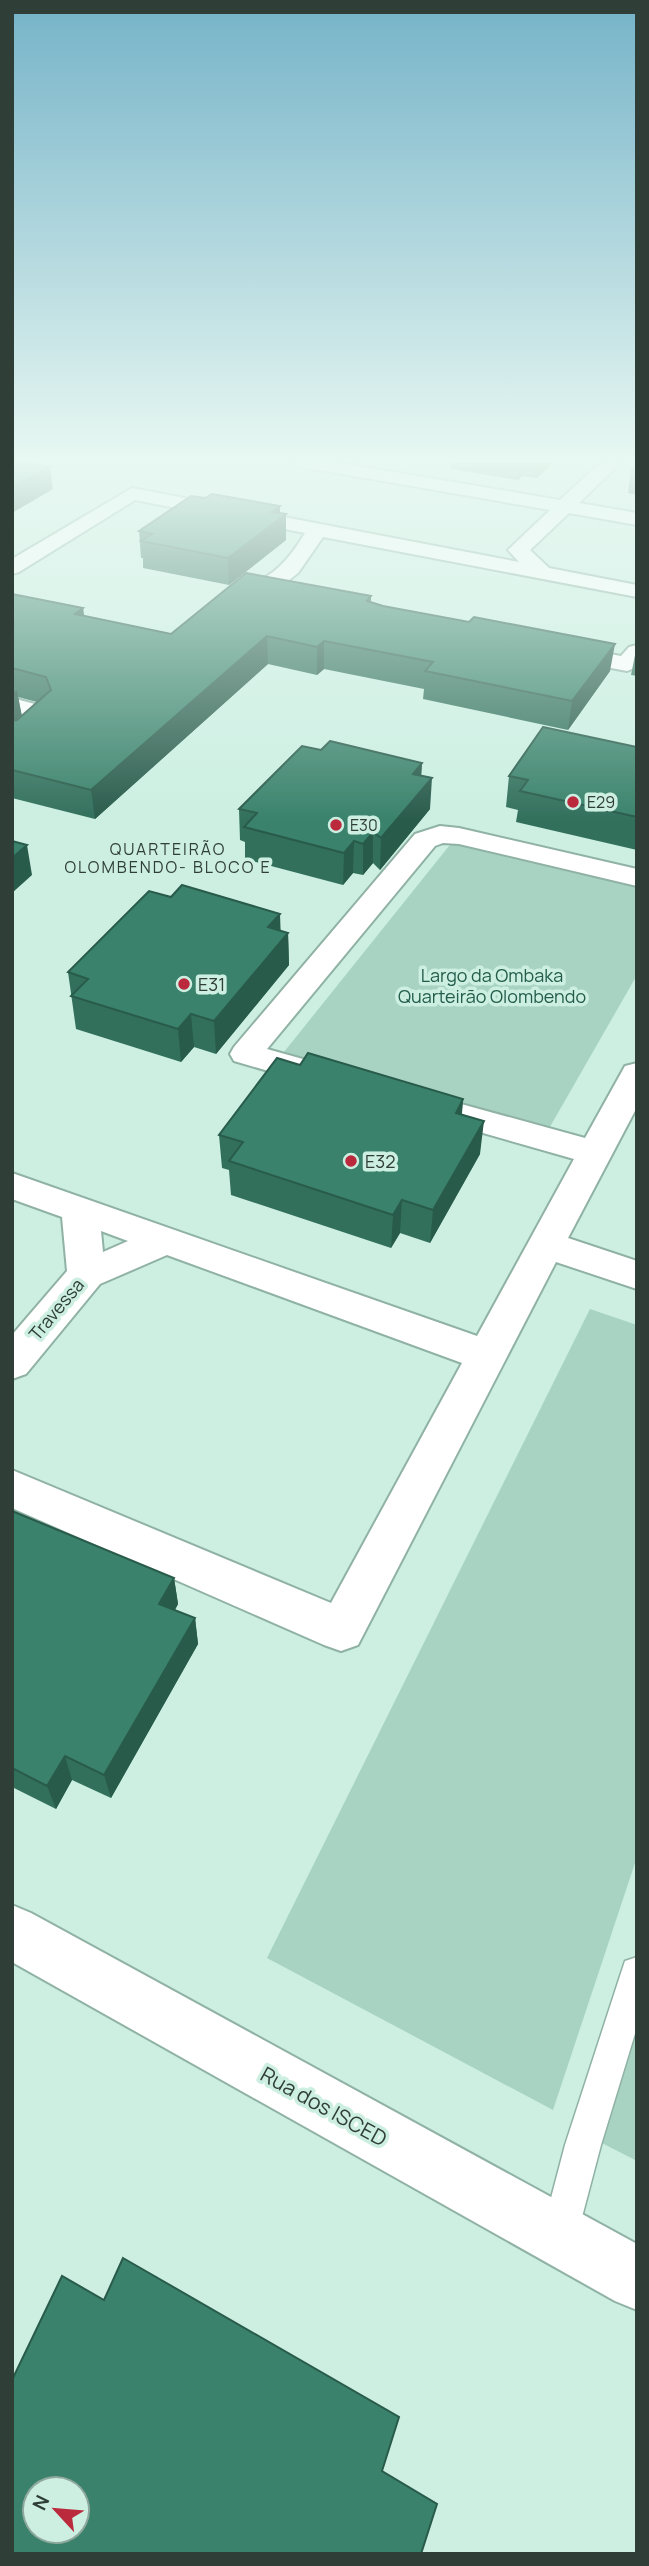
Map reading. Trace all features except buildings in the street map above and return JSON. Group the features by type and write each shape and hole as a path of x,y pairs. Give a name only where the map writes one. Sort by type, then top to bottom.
{"street":[{"path":"274,582 265,590 252,591 297,602"},
{"path":"588,582 637,591"},
{"path":"537,647 627,664 637,652"},
{"path":"12,705 41,713 41,719 12,741"},
{"path":"353,1084 246,1054 425,840 440,834 459,836 637,878"},
{"path":"12,1488 341,1630 637,1074"},
{"path":"407,1100 595,1153"},
{"path":"12,1185 487,1356"},
{"name":"Travessa","path":"12,1363 86,1274 80,1209"},
{"path":"86,1274 165,1241"},
{"path":"546,1245 637,1275"},
{"name":"Rua dos ISCED","path":"12,1933 637,2279"}],"lane":[{"path":"559,2236 583,2145 637,1973"}],"green space":[{"name":"Largo da Ombaka Quarteirão Olombendo","path":"453,841 637,887 637,975 547,1132 284,1052"},
{"path":"590,1309 637,1325 637,1857 553,2110 267,1958"},
{"path":"637,2004 637,2161 592,2138"}],"place":[{"name":"E29","path":"573,802"},
{"name":"E30","path":"336,825"},
{"name":"E31","path":"184,984"},
{"name":"E32","path":"351,1161"}],"district":[{"name":"QUARTEIRÃO OLOMBENDO- BLOCO E","path":"168,858"}]}
